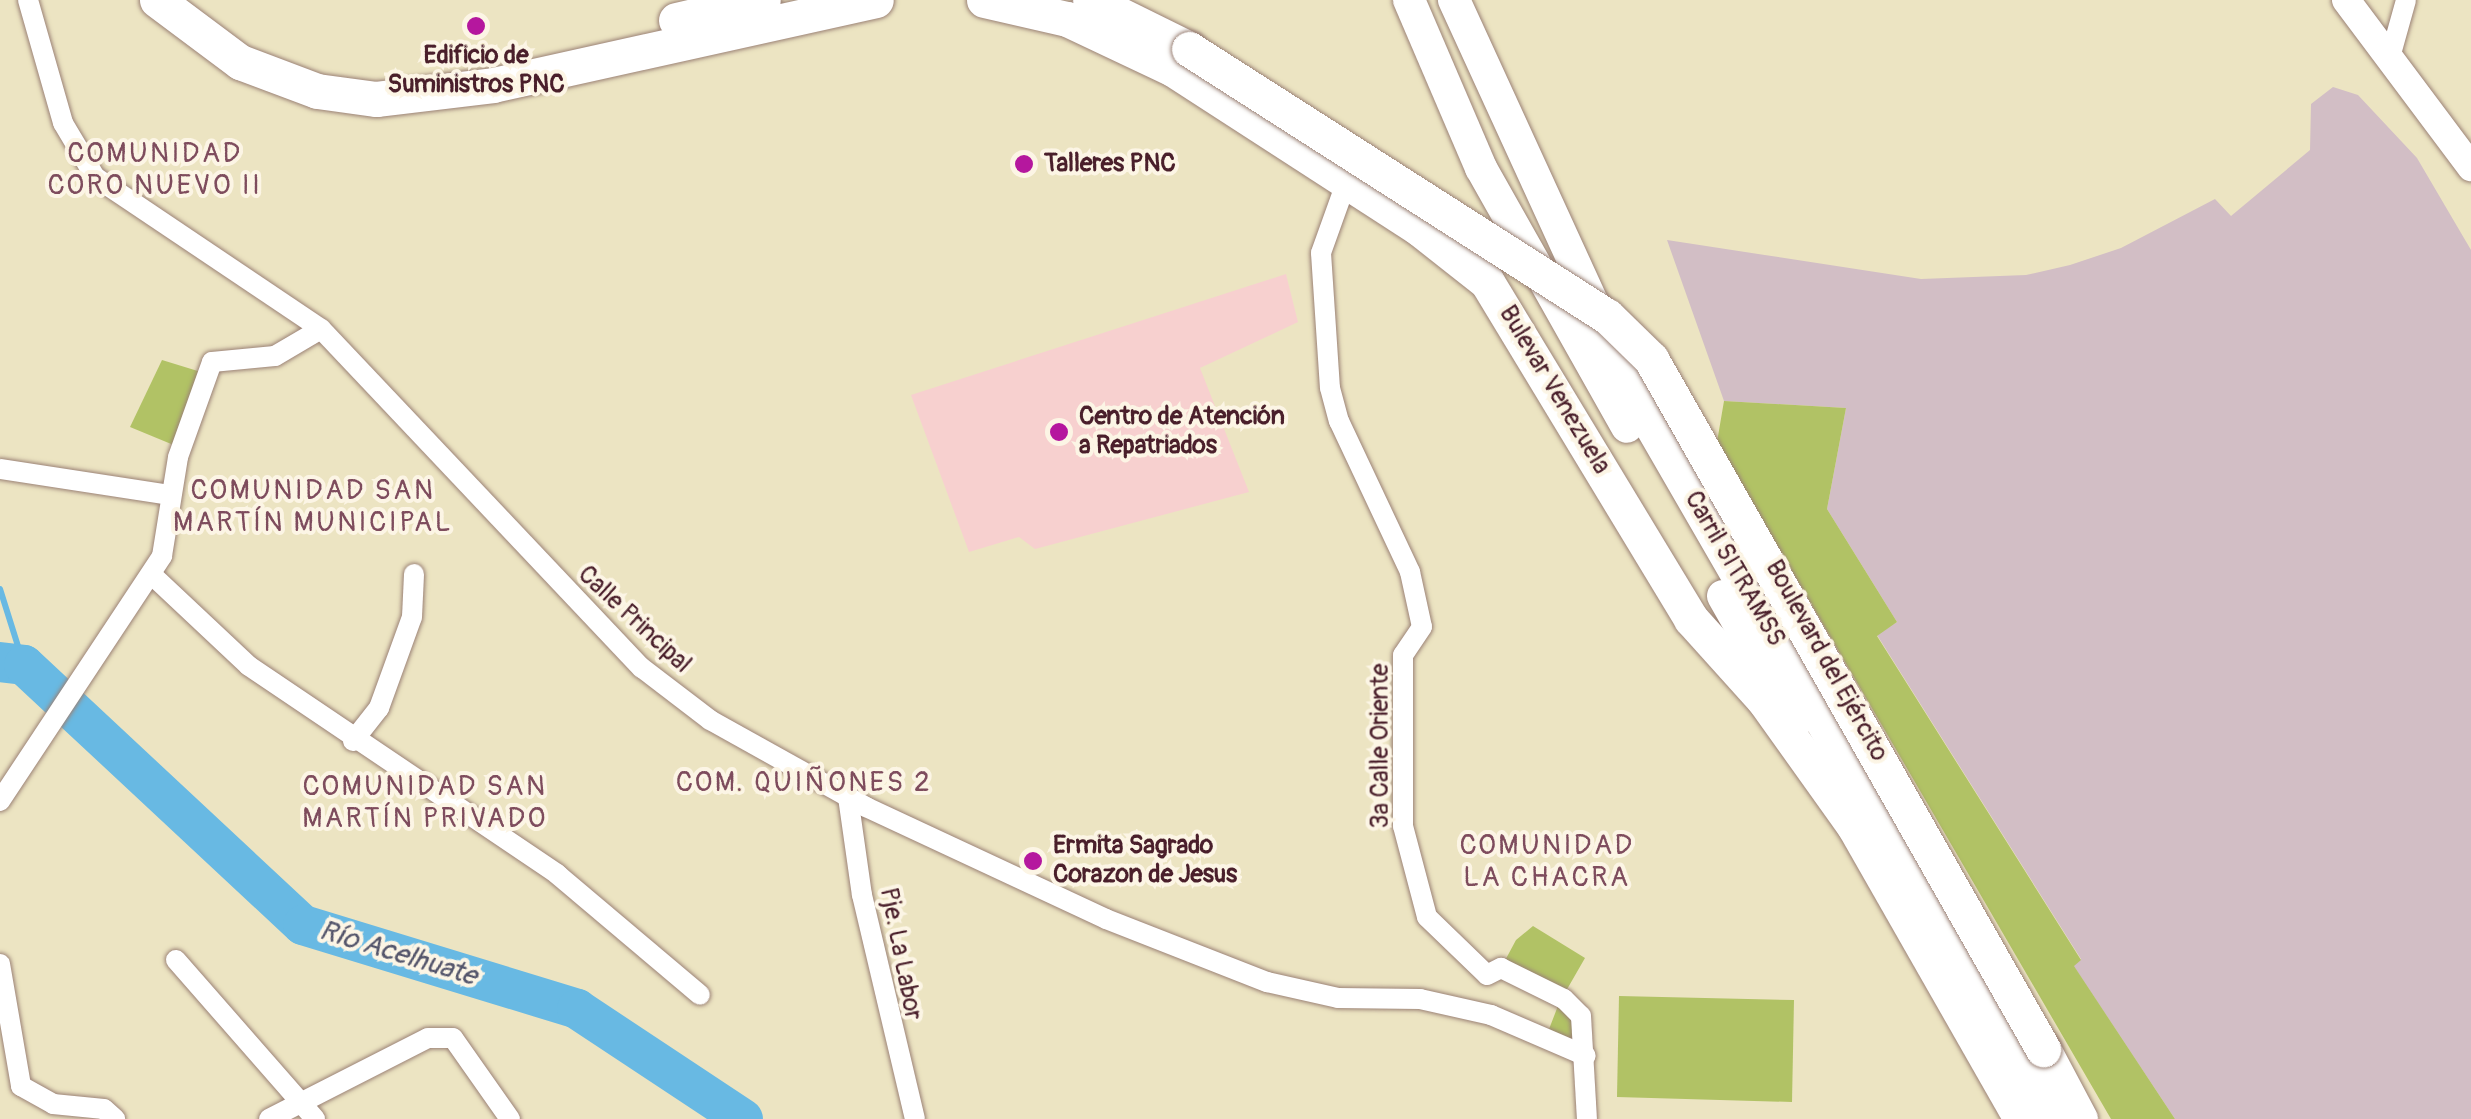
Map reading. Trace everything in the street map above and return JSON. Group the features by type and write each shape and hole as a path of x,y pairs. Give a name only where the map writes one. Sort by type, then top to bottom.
{"highway":[{"path":"157,0 240,62 317,91 376,99 493,85 876,0"},
{"path":"189,0 234,32 296,61 375,76 452,71 763,0"},
{"name":"Bulevar Venezuela","path":"984,0 1017,4 1113,36 1346,183 1487,282 1690,619 1764,700 1854,826"},
{"name":"Boulevard del Ejército","path":"1090,0 1189,48 1607,316 1651,359 2042,1049 2071,1112"},
{"path":"1854,826 2021,1119"}],"main road":[{"path":"1409,0 1498,200 1854,826"},
{"name":"Carril SITRAMSS","path":"1454,0 1643,413 2071,1112"}],"street":[{"name":"Calle Principal","path":"28,0 63,123 95,177 322,329 642,668 710,720 848,797 1106,919 1267,982 1338,998 1420,999 1490,1015 1586,1056"},
{"path":"2346,0 2471,168"},
{"path":"2389,61 2406,0"},
{"name":"3ª Calle Oriente","path":"1346,183 1321,254 1330,388 1419,606 1422,627 1403,655 1403,826 1427,917 1487,976 1500,968 1572,1004 1584,1024 1587,1119"},
{"path":"0,801 45,725 162,556 169,495 212,362 275,356 322,329"},
{"path":"0,468 169,495"},
{"path":"151,574 249,666 353,741 557,874 700,996"},
{"path":"353,741 386,690 412,617 414,574"},
{"name":"Pje. La Labor","path":"848,797 869,930 915,1119"},
{"path":"176,960 309,1111"},
{"path":"0,964 21,1086 53,1104 104,1110 115,1119"},
{"path":"269,1119 309,1111 428,1038 453,1038 510,1119"}],"shaded area":[{"path":"2333,87 2358,95 2417,158 2471,250 2471,1119 2175,1119 2073,965 2081,959 1877,635 1897,622 1827,509 1846,408 1724,401 1667,240 1921,279 2026,275 2070,265 2121,248 2215,199 2231,216 2310,150 2311,104"},
{"path":"1286,274 1298,322 1200,368 1249,492 1035,549 1019,537 969,552 911,395"}],"green space":[{"path":"162,360 201,372 176,446 130,427"},
{"path":"1724,401 1846,408 1827,509 1897,622 1877,636 2081,960 2074,966 2175,1119 2111,1119 1717,442"},
{"path":"1533,926 1585,958 1562,998 1586,1056 1546,1037 1561,998 1501,968 1516,940"},
{"path":"1619,996 1794,1000 1792,1102 1617,1097"}],"waterway":[{"path":"0,589 24,665"},
{"name":"Río Acelhuate","path":"0,662 24,665 303,925 577,1009 743,1119"}],"place":[{"name":"Edificio de Suministros PNC","path":"476,26"},
{"name":"Talleres PNC","path":"1024,164"},
{"name":"Centro de Atención a Repatriados","path":"1059,432"},
{"name":"Ermita Sagrado Corazon de Jesus","path":"1033,861"}],"district":[{"name":"COMUNIDAD CORO NUEVO II","path":"155,170"},
{"name":"COMUNIDAD SAN MARTÍN MUNICIPAL","path":"313,507"},
{"name":"COM. QUIÑONES 2","path":"804,783"},
{"name":"COMUNIDAD SAN MARTÍN PRIVADO","path":"425,803"},
{"name":"COMUNIDAD LA CHACRA","path":"1547,862"}]}
